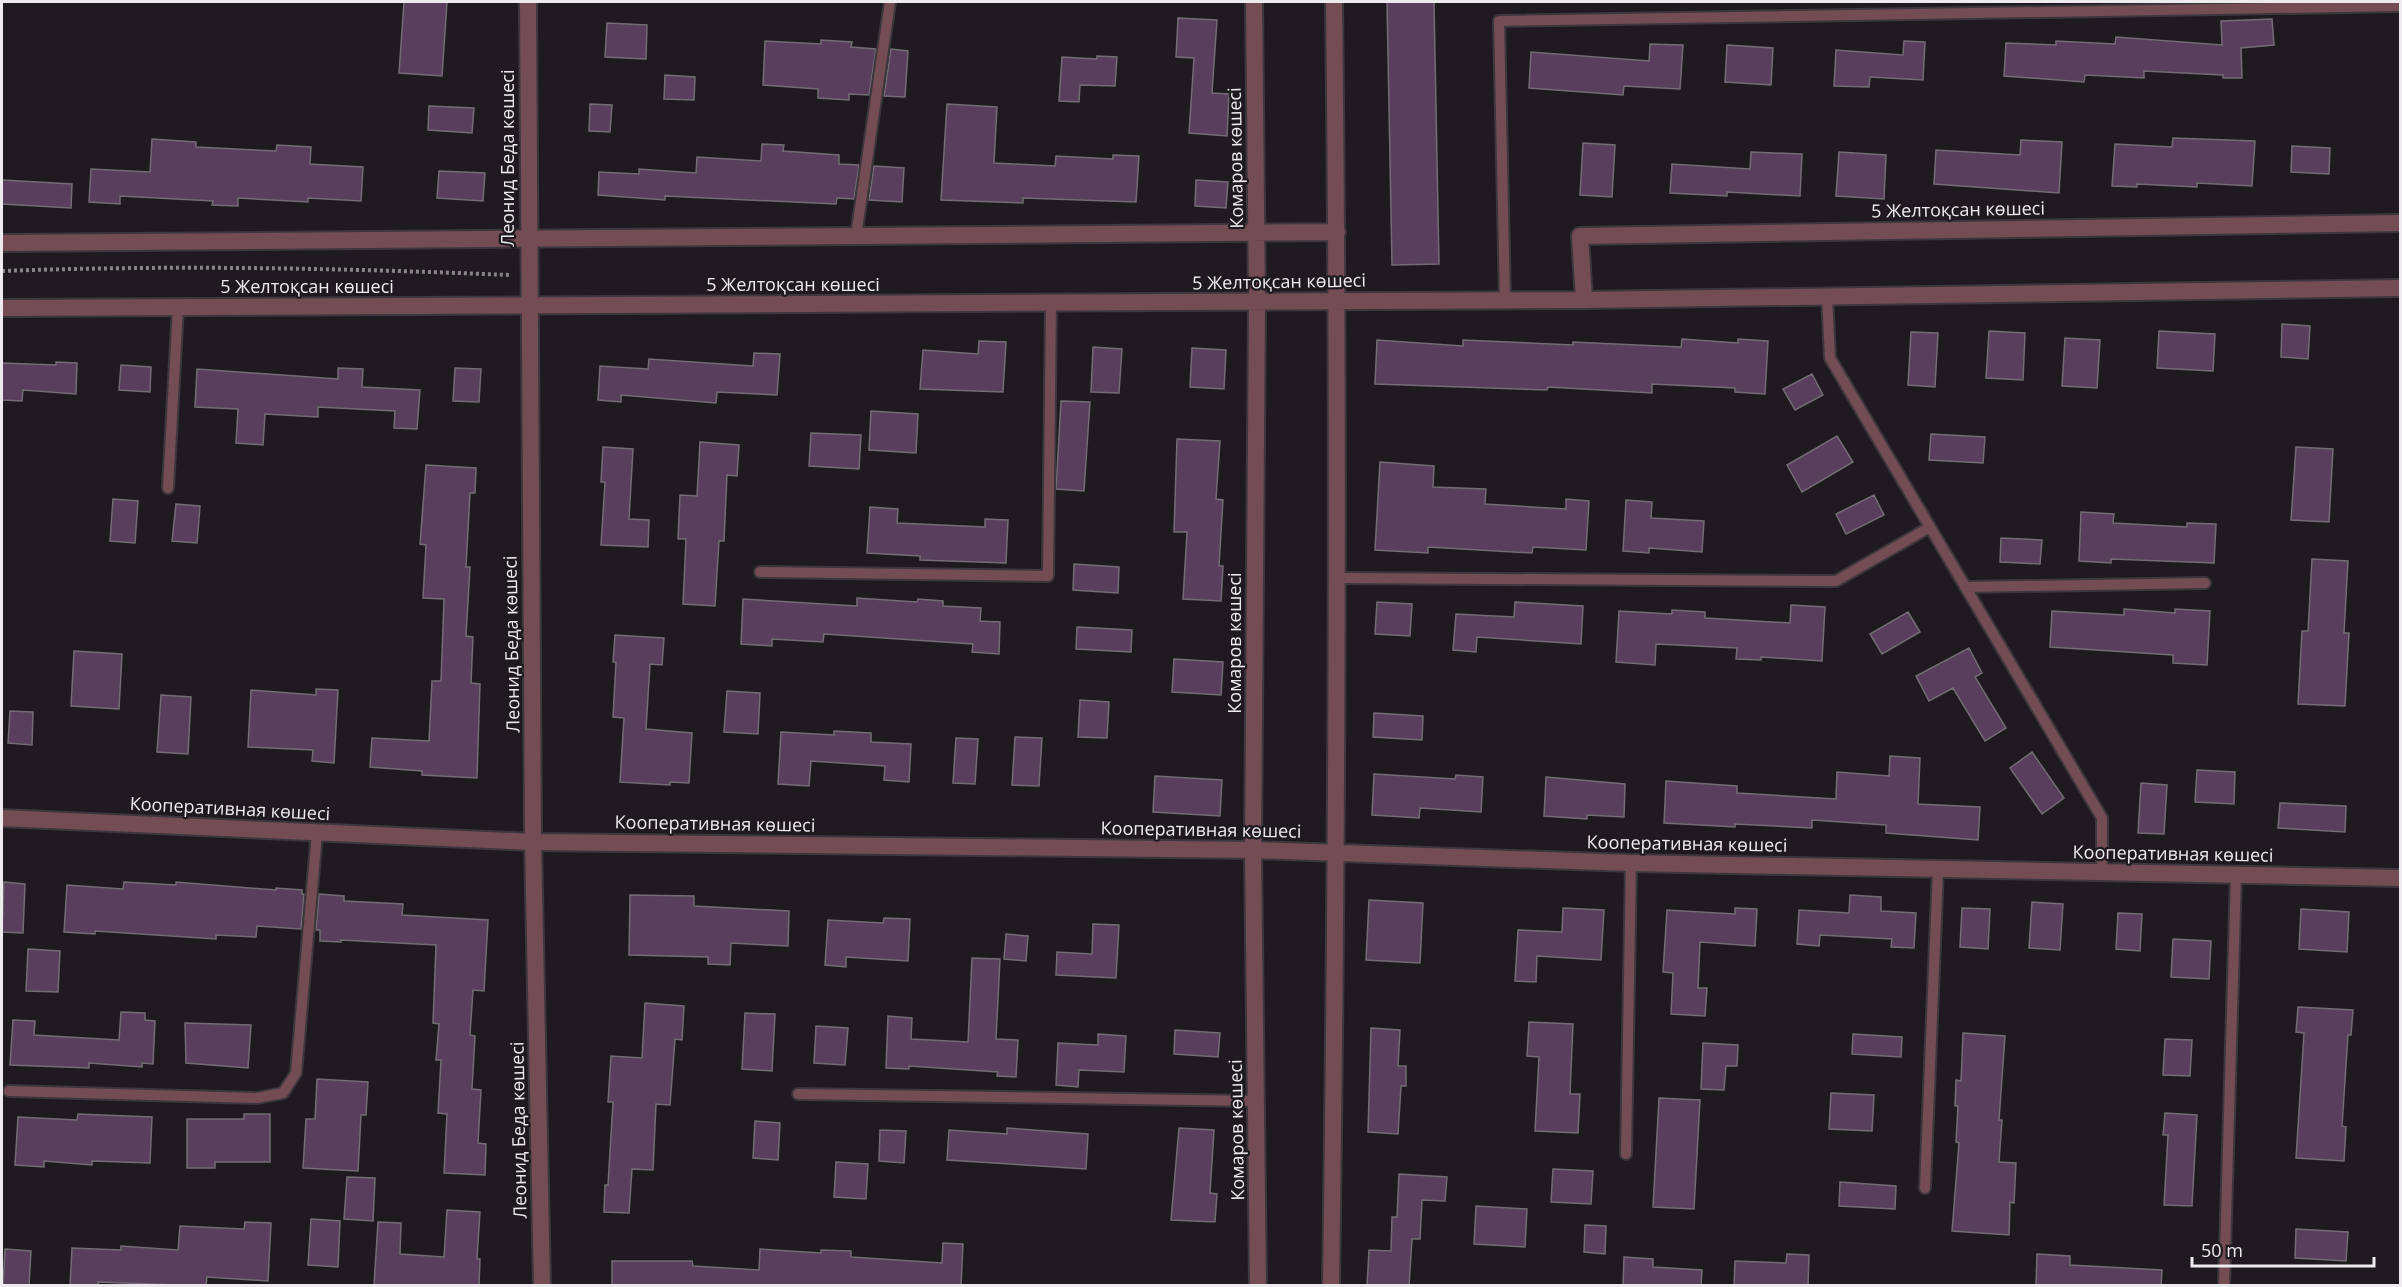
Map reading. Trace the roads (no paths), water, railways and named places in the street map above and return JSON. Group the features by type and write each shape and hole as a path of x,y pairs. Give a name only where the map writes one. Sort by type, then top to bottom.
{"street":[{"name":"Леонид Беда көшесі","path":"528,2 528,306 542,1286"},
{"name":"Комаров көшесі","path":"1254,2 1257,302 1253,850 1258,1286"},
{"path":"1331,1286 1337,852 1338,301 1334,2"},
{"name":"5 Желтоқсан көшесі","path":"1584,300 1580,236 2400,223"},
{"path":"2,243 1337,232"},
{"name":"5 Желтоқсан көшесі","path":"2,308 1584,300 2400,288"},
{"name":"Кооперативная көшесі","path":"2,818 534,842 1253,850 1631,863 2400,878"}],"lane":[{"path":"856,236 890,2"},
{"path":"1505,300 1499,21 2265,5 2400,6"},
{"path":"1827,296 1830,358 2102,818 2102,872"},
{"path":"760,572 1048,576 1051,303"},
{"path":"168,488 178,308"},
{"path":"1337,578 1836,581 1930,527"},
{"path":"1965,587 2205,583"},
{"path":"9,1091 257,1098 283,1093 296,1073 317,832"},
{"path":"1626,1154 1631,863"},
{"path":"1925,1188 1938,869"},
{"path":"2224,1286 2236,875"},
{"path":"798,1094 1256,1101"}]}
